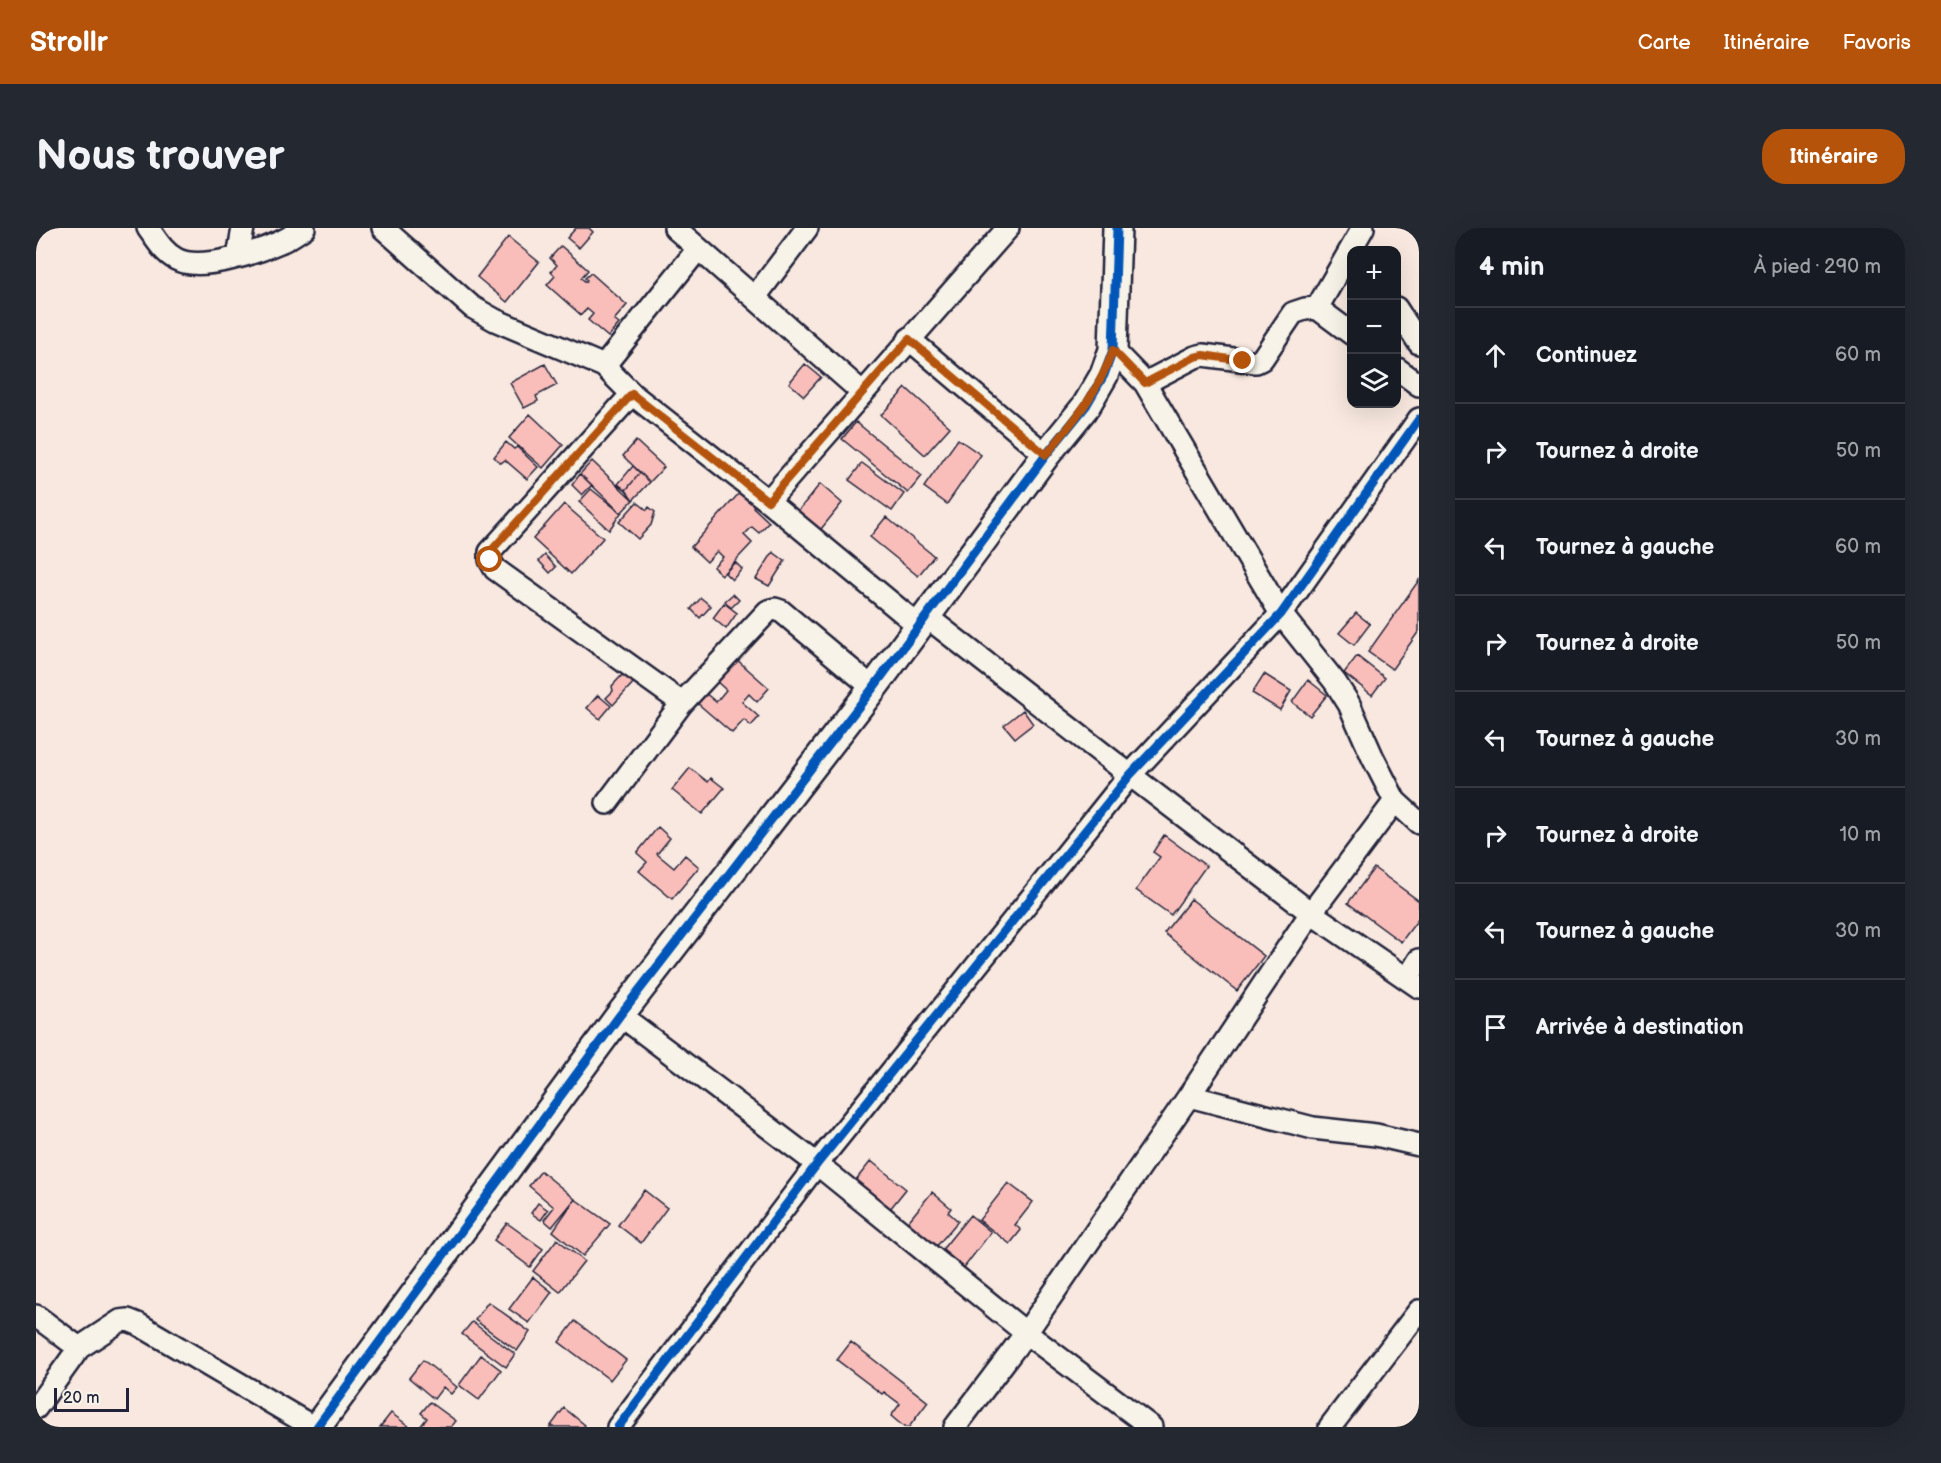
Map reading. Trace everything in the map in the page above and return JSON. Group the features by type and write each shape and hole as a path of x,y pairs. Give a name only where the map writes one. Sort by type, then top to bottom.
{"street":[{"path":"148,228 163,249 177,259 195,264 238,257 280,242 304,228"},
{"path":"238,257 243,228"},
{"path":"384,228 472,307 495,320 604,366 632,394 923,622 1130,775 1311,913 1415,975"},
{"path":"675,228 863,393"},
{"path":"755,297 807,228"},
{"path":"768,501 1008,228"},
{"path":"36,1408 79,1347 120,1321 128,1320 315,1427 620,1016 873,688 1046,455 1086,406 1104,375 1113,350 1114,231"},
{"path":"1317,308 1356,237"},
{"path":"604,366 698,249"},
{"path":"1145,383 1203,355 1256,362 1262,359 1293,313 1305,309 1317,308 1347,330"},
{"path":"1401,316 1419,343"},
{"path":"909,339 1046,455"},
{"path":"1113,350 1145,383 1281,614 1335,682 1349,704 1395,801 1419,823"},
{"path":"1401,372 1419,385"},
{"path":"632,394 490,552 490,560 495,569 682,703"},
{"path":"618,1427 817,1164 1130,775 1281,614 1419,419"},
{"path":"607,803 682,703 768,611 775,609 781,611 873,688"},
{"path":"955,1427 1026,1333 1189,1096 1311,913 1395,801"},
{"path":"620,1016 817,1164 1026,1333 1151,1427"},
{"path":"1189,1096 1313,1128 1376,1135 1419,1145"},
{"path":"1330,1427 1419,1311"},
{"path":"36,1316 79,1347"}],"building":[{"path":"576,228 589,228 593,232 579,248 567,238"},
{"path":"508,237 539,262 507,302 477,277"},
{"path":"561,246 588,270 581,278 586,282 585,278 591,273 627,305 614,320 619,324 608,337 588,320 593,314 587,309 581,315 547,285 555,276 551,272 557,265 550,258"},
{"path":"545,364 557,385 536,396 538,401 524,408 510,383"},
{"path":"805,364 821,377 804,396 789,383"},
{"path":"906,388 950,427 925,455 881,415"},
{"path":"530,414 563,445 543,468 509,438"},
{"path":"856,422 922,476 908,493 842,439"},
{"path":"958,439 981,455 947,504 924,487"},
{"path":"636,441 664,467 650,482 623,456"},
{"path":"506,442 514,449 517,447 538,467 527,479 505,460 501,463 494,457"},
{"path":"592,461 633,500 621,513 580,474"},
{"path":"862,463 904,494 892,511 849,480"},
{"path":"633,466 640,473 626,490 618,484"},
{"path":"640,473 650,482 633,500 626,490"},
{"path":"580,474 592,485 582,495 572,485"},
{"path":"820,484 842,503 817,534 794,516"},
{"path":"591,489 621,513 609,530 579,502"},
{"path":"742,490 755,502 753,507 769,522 759,533 752,527 744,535 752,543 722,575 713,567 723,557 717,551 707,562 691,547"},
{"path":"637,502 647,510 649,507 655,512 651,525 638,539 619,522"},
{"path":"564,504 603,538 571,574 533,539"},
{"path":"886,517 934,556 918,576 870,537"},
{"path":"773,552 785,561 769,586 756,579"},
{"path":"545,555 556,567 550,573 539,561"},
{"path":"735,562 742,569 732,580 725,573"},
{"path":"1419,580 1419,631 1392,669 1368,652"},
{"path":"733,594 739,600 731,608 725,601"},
{"path":"701,598 711,606 700,618 691,609"},
{"path":"724,603 737,613 726,629 713,618"},
{"path":"1356,613 1370,624 1354,645 1339,633"},
{"path":"1357,656 1385,678 1372,695 1344,673"},
{"path":"735,658 769,688 757,702 749,694 742,702 759,717 751,726 744,720 732,733 696,702 704,692 716,702 726,690 715,680"},
{"path":"624,673 634,682 613,705 606,698 613,691 612,686"},
{"path":"1264,674 1291,691 1280,710 1252,693"},
{"path":"1308,680 1327,695 1310,716 1292,702"},
{"path":"598,695 611,706 600,719 587,708"},
{"path":"1023,710 1033,724 1015,738 1004,725"},
{"path":"690,768 708,782 711,778 724,788 702,814 672,790"},
{"path":"658,827 670,838 657,854 674,868 685,855 699,867 672,899 639,871 647,862 637,853"},
{"path":"1164,835 1206,866 1171,915 1136,890 1160,857 1153,852"},
{"path":"1374,868 1419,901 1419,918 1401,942 1348,903"},
{"path":"1191,899 1264,956 1237,991 1164,933"},
{"path":"871,1161 906,1189 890,1209 855,1181"},
{"path":"541,1171 575,1199 552,1227 544,1220 554,1207 529,1186"},
{"path":"1008,1183 1033,1202 1015,1225 1021,1230 1010,1244 979,1220"},
{"path":"644,1190 667,1208 641,1243 618,1225"},
{"path":"932,1192 951,1208 948,1212 958,1221 936,1247 907,1223"},
{"path":"575,1199 610,1224 583,1256 553,1231"},
{"path":"538,1203 548,1210 541,1220 531,1213"},
{"path":"970,1215 991,1232 963,1269 941,1251"},
{"path":"507,1223 543,1249 530,1267 494,1240"},
{"path":"557,1239 584,1261 560,1292 533,1271"},
{"path":"533,1277 552,1292 529,1323 509,1309"},
{"path":"488,1302 530,1332 517,1351 475,1320"},
{"path":"575,1321 626,1360 610,1380 559,1342"},
{"path":"472,1322 515,1354 506,1367 462,1334"},
{"path":"851,1342 928,1402 909,1427 904,1427 891,1416 900,1404 884,1392 882,1394 837,1360"},
{"path":"481,1355 501,1370 479,1400 459,1385"},
{"path":"423,1360 457,1387 451,1394 443,1387 434,1399 409,1378"},
{"path":"430,1402 456,1421 451,1427 420,1427 427,1418 421,1413"},
{"path":"564,1408 585,1425 583,1427 550,1427"},
{"path":"391,1413 410,1427 380,1427"}],"cycle path":[{"path":"317,1427 620,1015 873,688 1046,455 1086,406 1104,375 1113,350 1117,228"},
{"path":"618,1427 817,1164 1130,775 1281,614 1419,419"}],"route":[{"path":"490,560 490,552 632,394 768,501 909,339 1046,455 1086,406 1104,375 1113,350 1145,383 1203,355 1243,361"}]}
